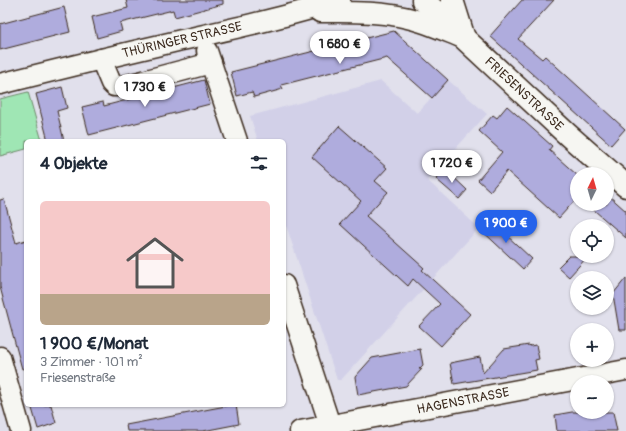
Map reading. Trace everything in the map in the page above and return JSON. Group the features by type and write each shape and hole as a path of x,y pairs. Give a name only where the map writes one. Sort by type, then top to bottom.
{"main road":[{"name":"FRIESENSTRASSE","path":"423,0 568,135 626,186"},
{"path":"452,0 464,38"}],"street":[{"name":"THÜRINGER STRASSE","path":"0,84 202,36 306,6 340,0"},
{"path":"306,6 392,14 422,22 464,38"},
{"path":"202,36 236,139"},
{"path":"101,59 111,83 114,86 124,86 211,63"},
{"path":"286,291 330,426"},
{"path":"0,356 21,431"},
{"name":"HAGENSTRASSE","path":"300,431 626,370"}],"shaded area":[{"path":"448,80 487,114 427,180 479,228 341,380 337,380 286,225 286,139 257,139 250,116 381,81 417,113"}],"green space":[{"path":"28,92 41,139 24,139 24,150 0,156 0,99"}],"building":[{"path":"126,0 223,0 223,4 175,17 173,10 120,23 122,31 97,38 92,17 128,8"},
{"path":"522,0 554,0 518,39 542,59 545,56 625,129 611,145 490,36"},
{"path":"64,7 70,32 0,50 0,24"},
{"path":"394,31 448,80 432,98 387,58 281,85 283,89 254,97 252,92 237,96 231,72"},
{"path":"204,80 210,104 89,135 82,107 103,102 104,106"},
{"path":"62,87 67,108 57,111 64,139 47,139 36,94"},
{"path":"507,106 552,146 549,150 570,169 570,206 559,218 507,171 490,191 478,180 502,152 479,131 493,115 497,118"},
{"path":"339,126 387,168 375,181 388,192 366,216 424,268 422,270 470,314 441,346 419,326 440,304 413,279 408,286 340,224 361,201 312,157"},
{"path":"445,169 467,190 459,199 436,179"},
{"path":"4,199 16,243 24,241 24,368 22,369 0,287 0,200"},
{"path":"614,200 626,211 626,238 614,228 614,219 604,219 595,211 614,211"},
{"path":"488,218 532,259 523,269 479,228"},
{"path":"569,256 570,263 582,263 574,271 570,271 569,277 558,267"},
{"path":"626,278 626,330 619,330 614,293"},
{"path":"536,345 539,359 535,360 537,370 454,384 450,363 480,357 483,373 504,349"},
{"path":"420,349 423,365 419,369 422,369 406,386 358,395 355,377 372,358"},
{"path":"32,407 52,407 56,423 38,429"},
{"path":"220,407 236,407 239,424 203,431 127,431 126,425"},
{"path":"570,412 570,419 614,419 614,417 617,431 557,431 555,415"}]}
